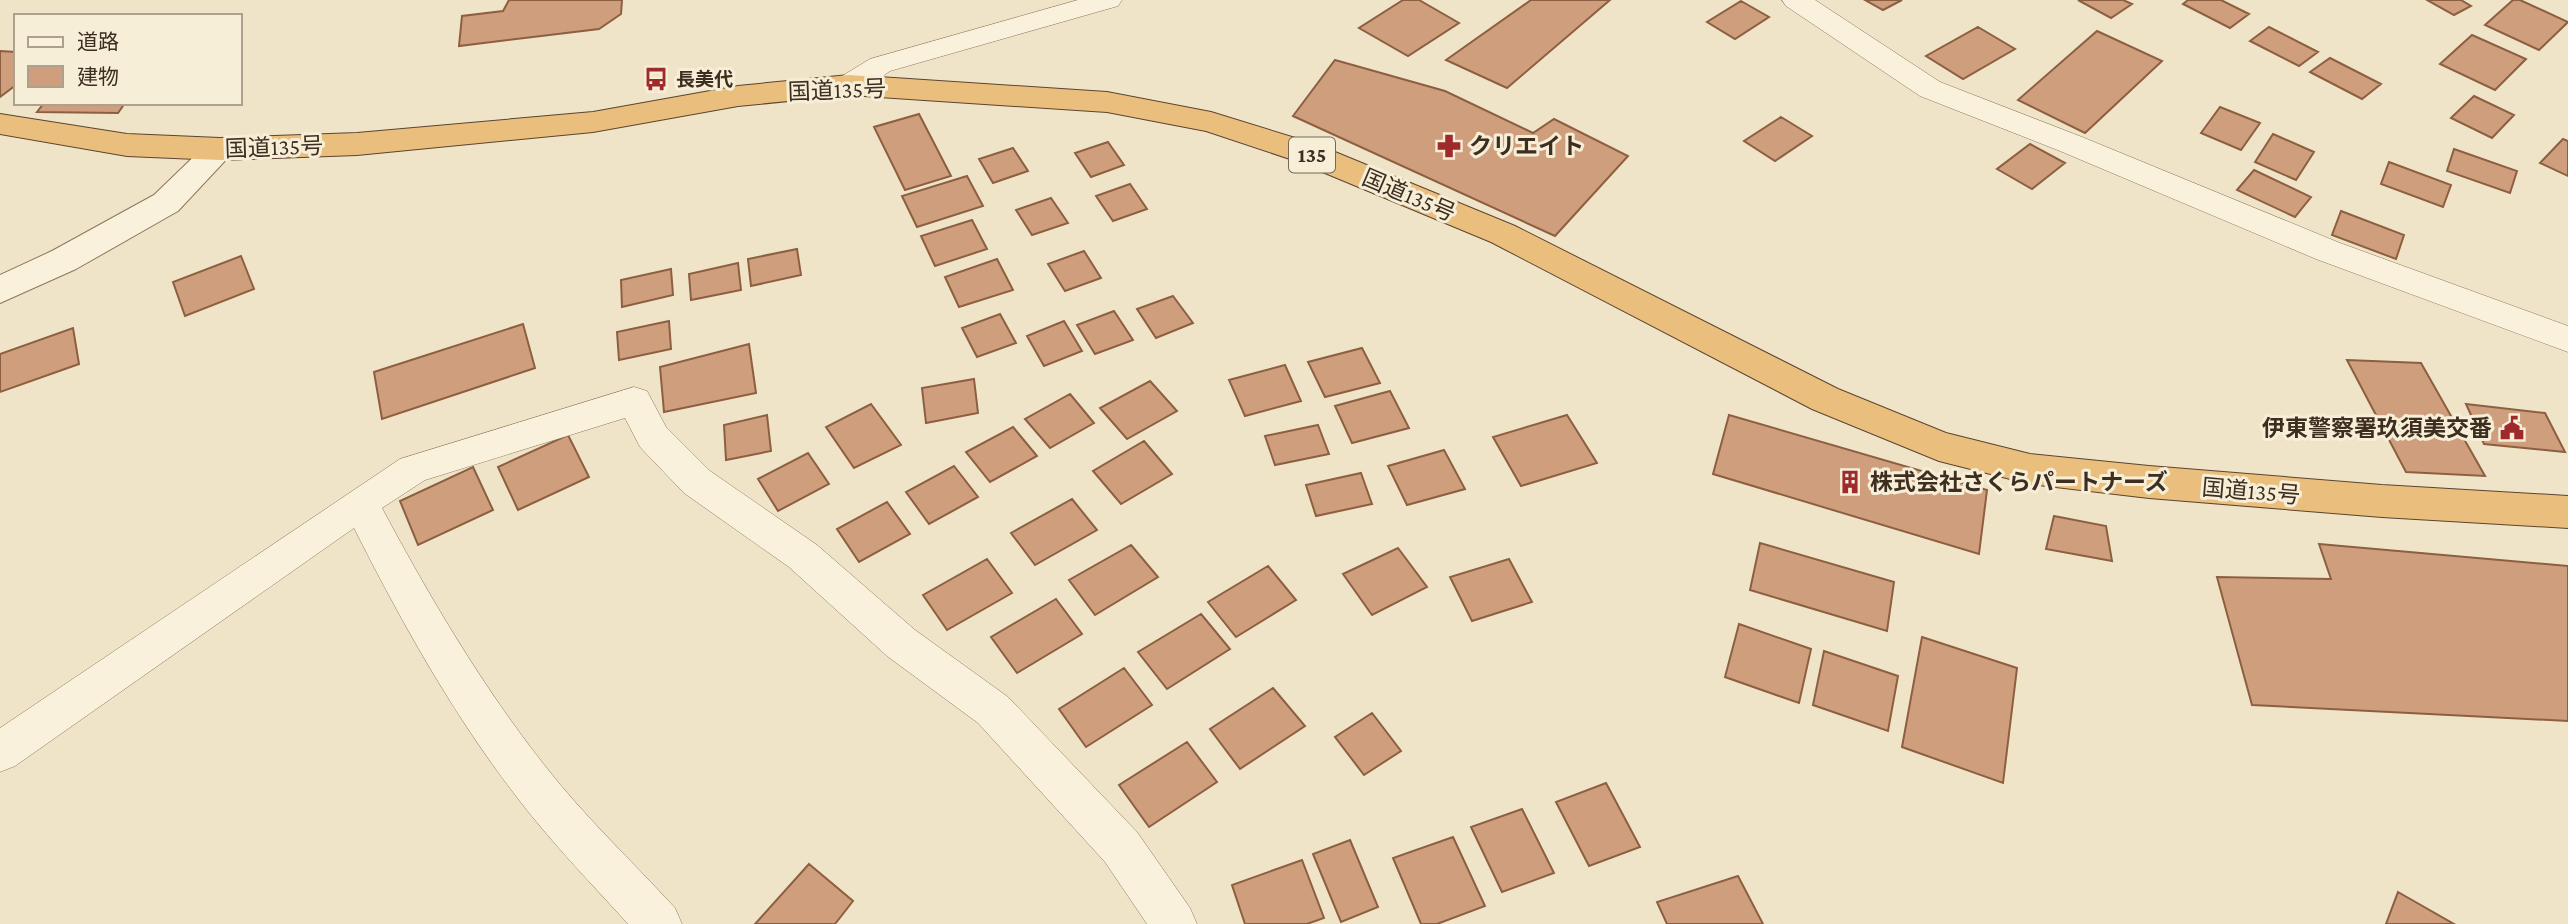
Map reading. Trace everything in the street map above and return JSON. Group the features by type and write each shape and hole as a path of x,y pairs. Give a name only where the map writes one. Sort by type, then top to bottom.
{"highway":[{"name":"国道135号","path":"0,124 127,145 220,149 357,144 593,122 738,96 849,85 1107,102 1211,122 1307,153 1503,234 1825,399 1939,446 2030,469 2148,482 2369,500 2568,512"}],"street":[{"path":"849,85 880,65 1108,0"},
{"path":"1796,0 1930,89 2071,144 2328,251 2568,339"},
{"path":"0,290 64,260 166,203 220,149"},
{"path":"0,752 360,503 413,470 634,401 653,437 697,482 803,556 901,643 993,710 1121,847 1174,924"},
{"path":"360,503 392,566 494,732 532,784 659,924"}],"building":[{"path":"509,0 622,0 621,14 599,29 459,46 462,16 503,11"},
{"path":"1403,0 1419,0 1459,23 1408,56 1359,28"},
{"path":"1531,0 1610,0 1507,88 1446,60"},
{"path":"1865,0 1902,0 1883,10"},
{"path":"2078,0 2123,0 2132,4 2111,18"},
{"path":"2188,0 2221,0 2249,14 2230,28 2183,4"},
{"path":"2427,0 2461,0 2471,6 2454,15"},
{"path":"2513,0 2520,0 2568,22 2539,50 2485,25"},
{"path":"1741,1 1769,17 1735,39 1707,22"},
{"path":"1978,27 2015,49 1963,79 1926,56"},
{"path":"2269,27 2318,52 2299,66 2250,41"},
{"path":"2097,31 2162,61 2085,133 2018,100"},
{"path":"2472,35 2526,59 2495,90 2440,64"},
{"path":"0,51 14,52 14,86 0,97"},
{"path":"2330,58 2381,84 2362,99 2310,72"},
{"path":"1335,60 1445,91 1533,133 1554,119 1628,156 1555,236 1293,116"},
{"path":"2474,96 2514,115 2492,138 2451,118"},
{"path":"42,105 124,105 118,113 37,112"},
{"path":"2220,107 2260,123 2241,150 2201,133"},
{"path":"919,114 951,176 905,190 874,127"},
{"path":"1781,117 1812,136 1775,161 1744,141"},
{"path":"2273,134 2314,152 2296,180 2255,162"},
{"path":"2563,139 2568,141 2568,176 2540,163"},
{"path":"1108,142 1124,165 1091,177 1075,153"},
{"path":"2030,144 2065,163 2032,189 1997,169"},
{"path":"1013,148 1028,171 993,183 979,159"},
{"path":"2454,149 2517,171 2510,193 2447,171"},
{"path":"2389,162 2451,185 2443,207 2381,184"},
{"path":"2254,170 2311,197 2295,217 2237,190"},
{"path":"967,176 983,206 917,227 902,196"},
{"path":"1130,184 1147,209 1113,221 1096,196"},
{"path":"1051,198 1068,223 1032,235 1016,210"},
{"path":"2341,211 2404,235 2396,259 2332,235"},
{"path":"972,220 987,249 935,266 921,236"},
{"path":"797,249 801,275 751,286 748,259"},
{"path":"1084,251 1101,278 1065,291 1048,264"},
{"path":"241,256 254,289 185,316 173,282"},
{"path":"997,259 1013,290 959,307 945,277"},
{"path":"738,263 741,290 691,300 689,274"},
{"path":"671,269 673,295 622,307 621,280"},
{"path":"1173,296 1193,323 1156,338 1137,309"},
{"path":"1114,311 1133,340 1095,354 1077,325"},
{"path":"1000,314 1016,343 977,357 962,328"},
{"path":"669,321 671,349 619,360 617,332"},
{"path":"1064,321 1082,351 1044,366 1027,336"},
{"path":"523,324 535,368 382,419 374,372"},
{"path":"73,328 79,364 0,392 0,354"},
{"path":"749,344 756,393 664,412 660,367"},
{"path":"1362,348 1380,383 1325,397 1308,362"},
{"path":"2347,360 2421,363 2485,476 2406,472"},
{"path":"1285,365 1301,401 1245,416 1229,380"},
{"path":"974,379 978,413 926,423 922,388"},
{"path":"1150,381 1177,411 1127,439 1100,408"},
{"path":"1390,391 1409,428 1352,443 1335,406"},
{"path":"1070,394 1094,423 1050,448 1025,419"},
{"path":"871,404 901,445 854,468 826,427"},
{"path":"2466,404 2545,413 2565,452 2484,444"},
{"path":"767,415 771,451 726,460 724,425"},
{"path":"1567,415 1597,463 1521,486 1493,437"},
{"name":"株式会社さくらパートナーズ","path":"1729,415 1987,490 1979,554 1713,474"},
{"path":"1318,425 1329,454 1275,465 1265,436"},
{"path":"1013,427 1037,456 990,482 966,452"},
{"path":"568,435 589,477 518,510 498,467"},
{"path":"1144,441 1172,474 1121,504 1093,471"},
{"path":"1444,450 1465,489 1407,505 1388,466"},
{"path":"808,453 829,484 778,511 758,479"},
{"path":"954,466 978,497 929,524 906,492"},
{"path":"473,467 493,510 418,545 400,501"},
{"path":"1361,473 1372,504 1316,516 1306,485"},
{"path":"1072,499 1097,530 1035,565 1011,533"},
{"path":"887,502 910,534 859,562 837,529"},
{"path":"2054,516 2106,526 2112,561 2046,549"},
{"path":"1760,543 1894,582 1887,631 1750,590"},
{"path":"2319,544 2568,566 2568,721 2252,705 2217,577 2331,579"},
{"path":"1131,545 1158,577 1095,615 1069,580"},
{"path":"1398,548 1427,587 1372,615 1343,574"},
{"path":"987,559 1012,593 947,630 923,595"},
{"path":"1509,559 1532,602 1472,621 1450,577"},
{"path":"1268,566 1296,600 1236,637 1208,602"},
{"path":"1056,599 1082,634 1017,673 991,637"},
{"path":"1201,614 1230,649 1167,689 1138,652"},
{"path":"1739,624 1811,649 1799,703 1725,677"},
{"path":"1922,637 2017,668 2003,783 1902,747"},
{"path":"1824,651 1898,676 1888,731 1813,705"},
{"path":"1124,668 1152,705 1086,747 1059,709"},
{"path":"1273,688 1305,726 1240,769 1210,729"},
{"path":"1372,713 1401,751 1364,775 1335,737"},
{"path":"1187,742 1217,782 1149,827 1119,785"},
{"path":"1606,783 1640,847 1589,866 1556,802"},
{"path":"1522,809 1554,873 1502,892 1471,827"},
{"path":"1453,837 1485,906 1437,924 1421,924 1393,858"},
{"path":"1350,840 1378,907 1341,922 1313,854"},
{"path":"1302,860 1324,918 1307,924 1245,924 1232,885"},
{"path":"809,864 853,901 835,924 755,924"},
{"path":"1738,876 1763,924 1667,924 1657,902"},
{"path":"2398,892 2454,924 2386,924"}],"place":[{"name":"長美代","path":"656,79"},
{"name":"クリエイト","path":"1449,146"},
{"name":"伊東警察署玖須美交番","path":"2512,428"},
{"name":"株式会社さくらパートナーズ","path":"1850,482"}]}
